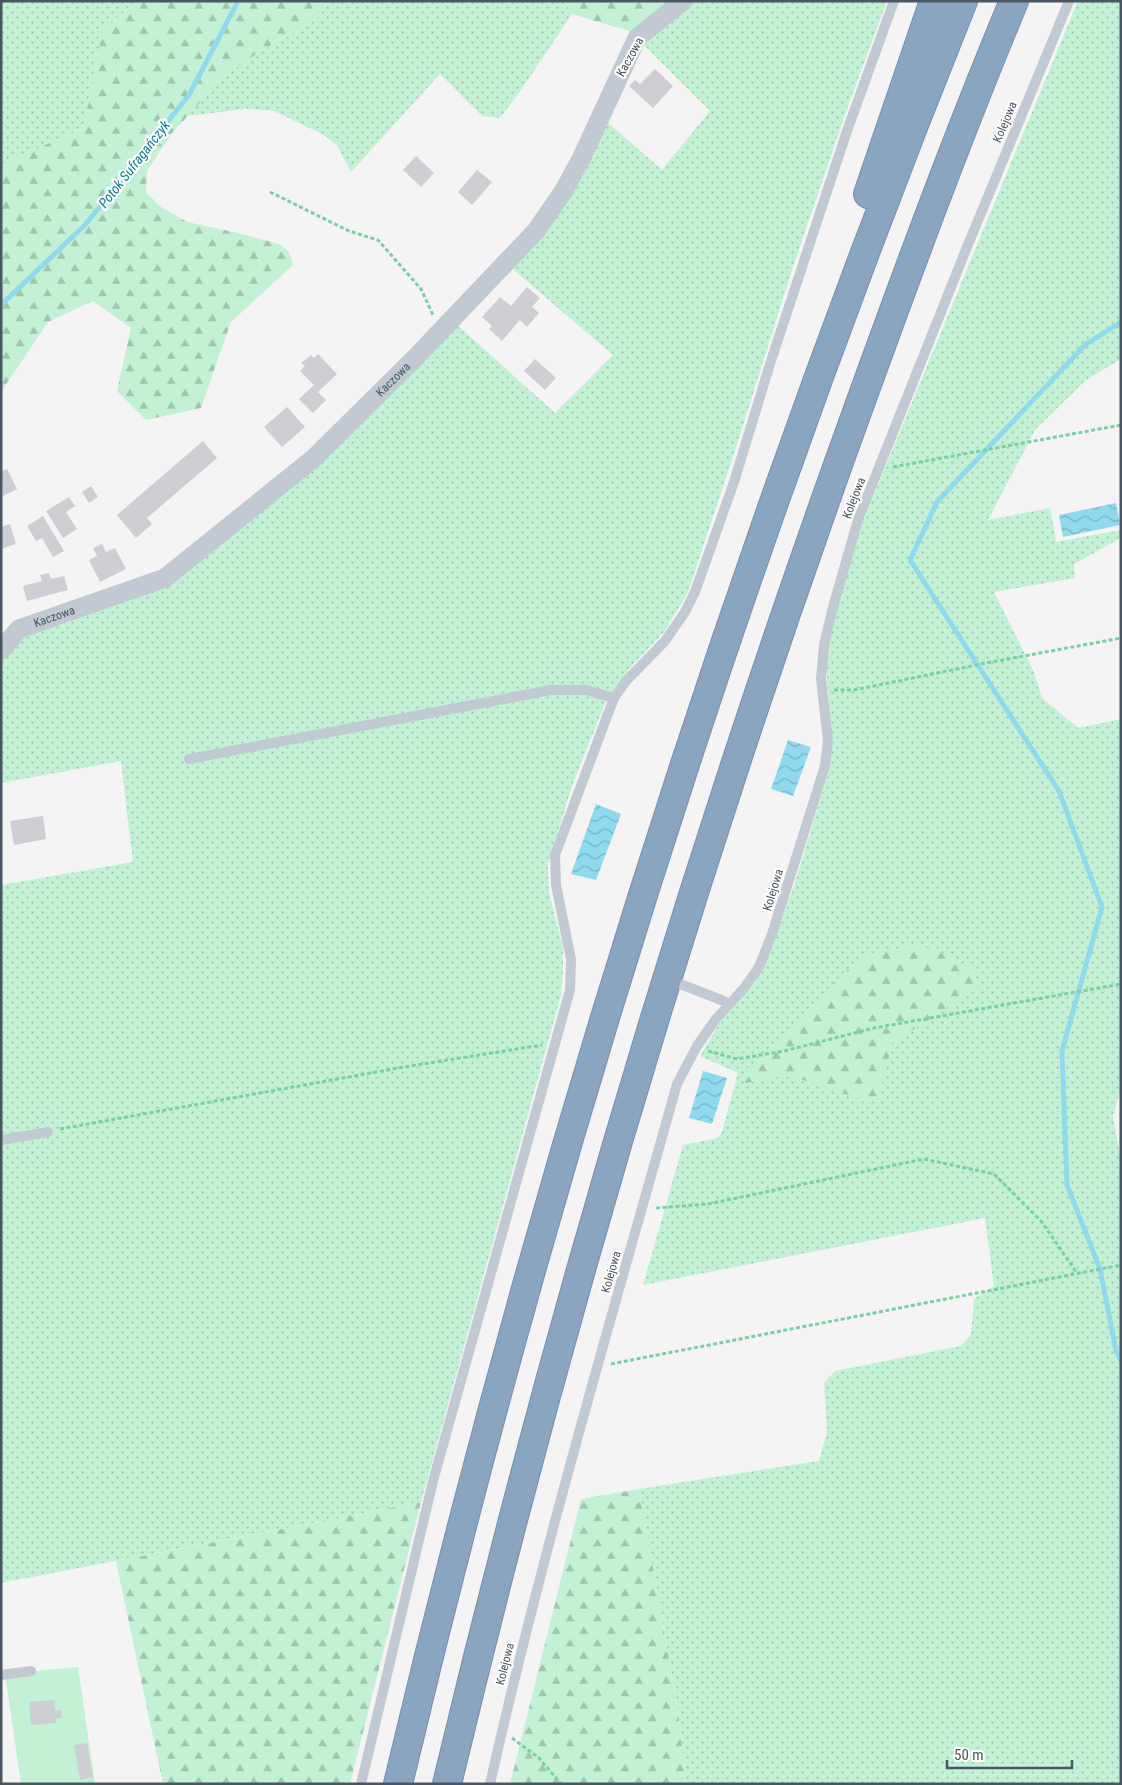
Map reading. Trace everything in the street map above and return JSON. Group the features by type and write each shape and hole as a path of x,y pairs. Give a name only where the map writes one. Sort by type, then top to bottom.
{"highway":[{"path":"801,426 834,290 934,1"},
{"path":"398,1784 424,1675 519,1314 585,1083 672,802 741,596 801,426 893,177 963,1"},
{"path":"447,1784 504,1554 561,1338 666,980 745,734 817,521 931,212 1014,1"}],"street":[{"name":"Kaczowa","path":"1,650 19,630 165,578 314,458 442,331 521,247 545,218 563,192 581,159 637,38 683,1"}],"lane":[{"path":"361,1784 433,1481 570,990 572,959 556,885 555,856 614,698 625,682 665,641 685,612 695,592 734,482 770,364 844,140 894,1"},
{"name":"Kolejowa","path":"490,1784 537,1586 597,1365 677,1084 697,1046 716,1019 745,987 759,967 772,934 825,766 828,741 821,679 824,645 858,520 967,247 1069,1"},
{"path":"189,759 551,690 586,690 614,698"},
{"path":"666,980 724,1001 728,1005"},
{"path":"1,1140 48,1132"},
{"path":"1,1674 31,1671"}],"path":[{"path":"270,192 349,231 378,240 421,289 442,331"},
{"path":"878,470 1121,424"},
{"path":"822,690 854,690 1121,638"},
{"path":"697,1046 712,1054 737,1059 784,1051 874,1028 1121,984"},
{"path":"48,1132 555,1043"},
{"path":"642,1208 667,1208 708,1204 924,1158 994,1174 1041,1221 1077,1273"},
{"path":"597,1365 622,1363 1121,1265"},
{"path":"502,1730 538,1758 562,1784"}],"green space":[{"path":"1,1 136,1 102,32 84,128 6,162 1,166"},
{"path":"136,1 328,1 318,18 256,54 225,76 172,133 147,171 146,192 161,207 187,222 279,244 288,251 293,265 231,322 201,408 146,420 117,391 131,328 93,301 48,322 1,392 1,166 6,162 84,128 102,32"},
{"path":"328,1 564,1 572,14 500,118 482,116 440,74 351,172 337,145 324,135 274,111 245,109 188,116 225,76 256,54 318,18"},
{"path":"564,1 674,1 636,33 572,14"},
{"path":"691,1 887,1 848,106 793,267 688,592 664,632 630,668 608,696 573,783 548,864 549,893 563,947 561,995 421,1502 1,1583 1,885 133,862 121,761 1,783 1,658 22,634 166,584 454,322 555,413 613,355 508,265 604,119 662,170 710,111 640,41"},
{"path":"1078,1 1121,1 1121,359 1086,380 1035,430 988,520 1050,508 1056,542 1121,530 1121,538 1074,564 1075,578 994,592 1033,670 1042,698 1078,728 1121,719 1121,1087 1113,1117 1121,1159 1121,1784 686,1784 678,1710 639,1489 819,1461 827,1432 824,1383 835,1371 961,1346 971,1335 974,1299 994,1286 985,1218 643,1285 683,1145 718,1138 722,1132 738,1073 700,1056 719,1024 754,984 770,953 795,883 830,767 832,737 827,683 827,652 839,599 863,521"},
{"path":"919,945 944,954 974,970 978,988 892,1043 879,1098 863,1100 790,1076 745,1083 744,1071 799,1025 817,1001 843,973 869,954"},
{"path":"639,1489 678,1710 686,1784 510,1784 581,1499"},
{"path":"421,1502 350,1784 163,1784 116,1561"},
{"path":"78,1667 95,1784 21,1784 5,1674"}],"water":[{"path":"1116,503 1120,525 1063,537 1059,515"},
{"path":"788,740 811,747 793,796 771,789"},
{"path":"596,804 621,814 596,880 571,874"},
{"path":"703,1071 727,1078 712,1124 689,1118"}],"building":[{"path":"655,69 673,86 653,108 629,86 635,80 640,84"},
{"path":"416,156 434,173 421,187 403,170"},
{"path":"477,170 492,182 472,205 458,192"},
{"path":"527,287 540,298 532,307 539,313 527,327 520,320 502,341 489,329 492,326 482,317 500,297 511,306"},
{"path":"318,354 337,374 318,392 326,400 313,413 299,399 314,385 300,371 305,366 301,363 311,355 314,358"},
{"path":"535,359 556,378 545,390 524,371"},
{"path":"287,407 305,427 282,447 264,427"},
{"path":"203,441 217,458 147,518 152,524 136,538 117,515"},
{"path":"7,469 17,489 3,496 1,472"},
{"path":"91,486 98,497 89,503 82,492"},
{"path":"69,497 75,506 66,512 77,529 63,538 46,511"},
{"path":"43,516 64,551 53,557 42,538 36,541 27,526"},
{"path":"10,524 16,544 1,549 1,527"},
{"path":"102,544 106,552 115,548 126,569 100,582 89,560 97,556 93,548"},
{"path":"49,573 51,579 64,576 68,590 27,601 23,586 42,581 40,575"},
{"path":"43,816 46,839 14,845 10,821"},
{"path":"54,1700 55,1711 61,1710 62,1718 56,1718 56,1723 31,1725 29,1702"},
{"path":"87,1743 93,1777 80,1780 74,1745"}],"waterway":[{"name":"Potok Sufragańczyk","path":"1,305 85,225 189,95 238,1"},
{"path":"1121,322 1085,345 937,502 910,560 1059,791 1102,907 1062,1051 1067,1185 1100,1269 1116,1351 1121,1361"}]}
